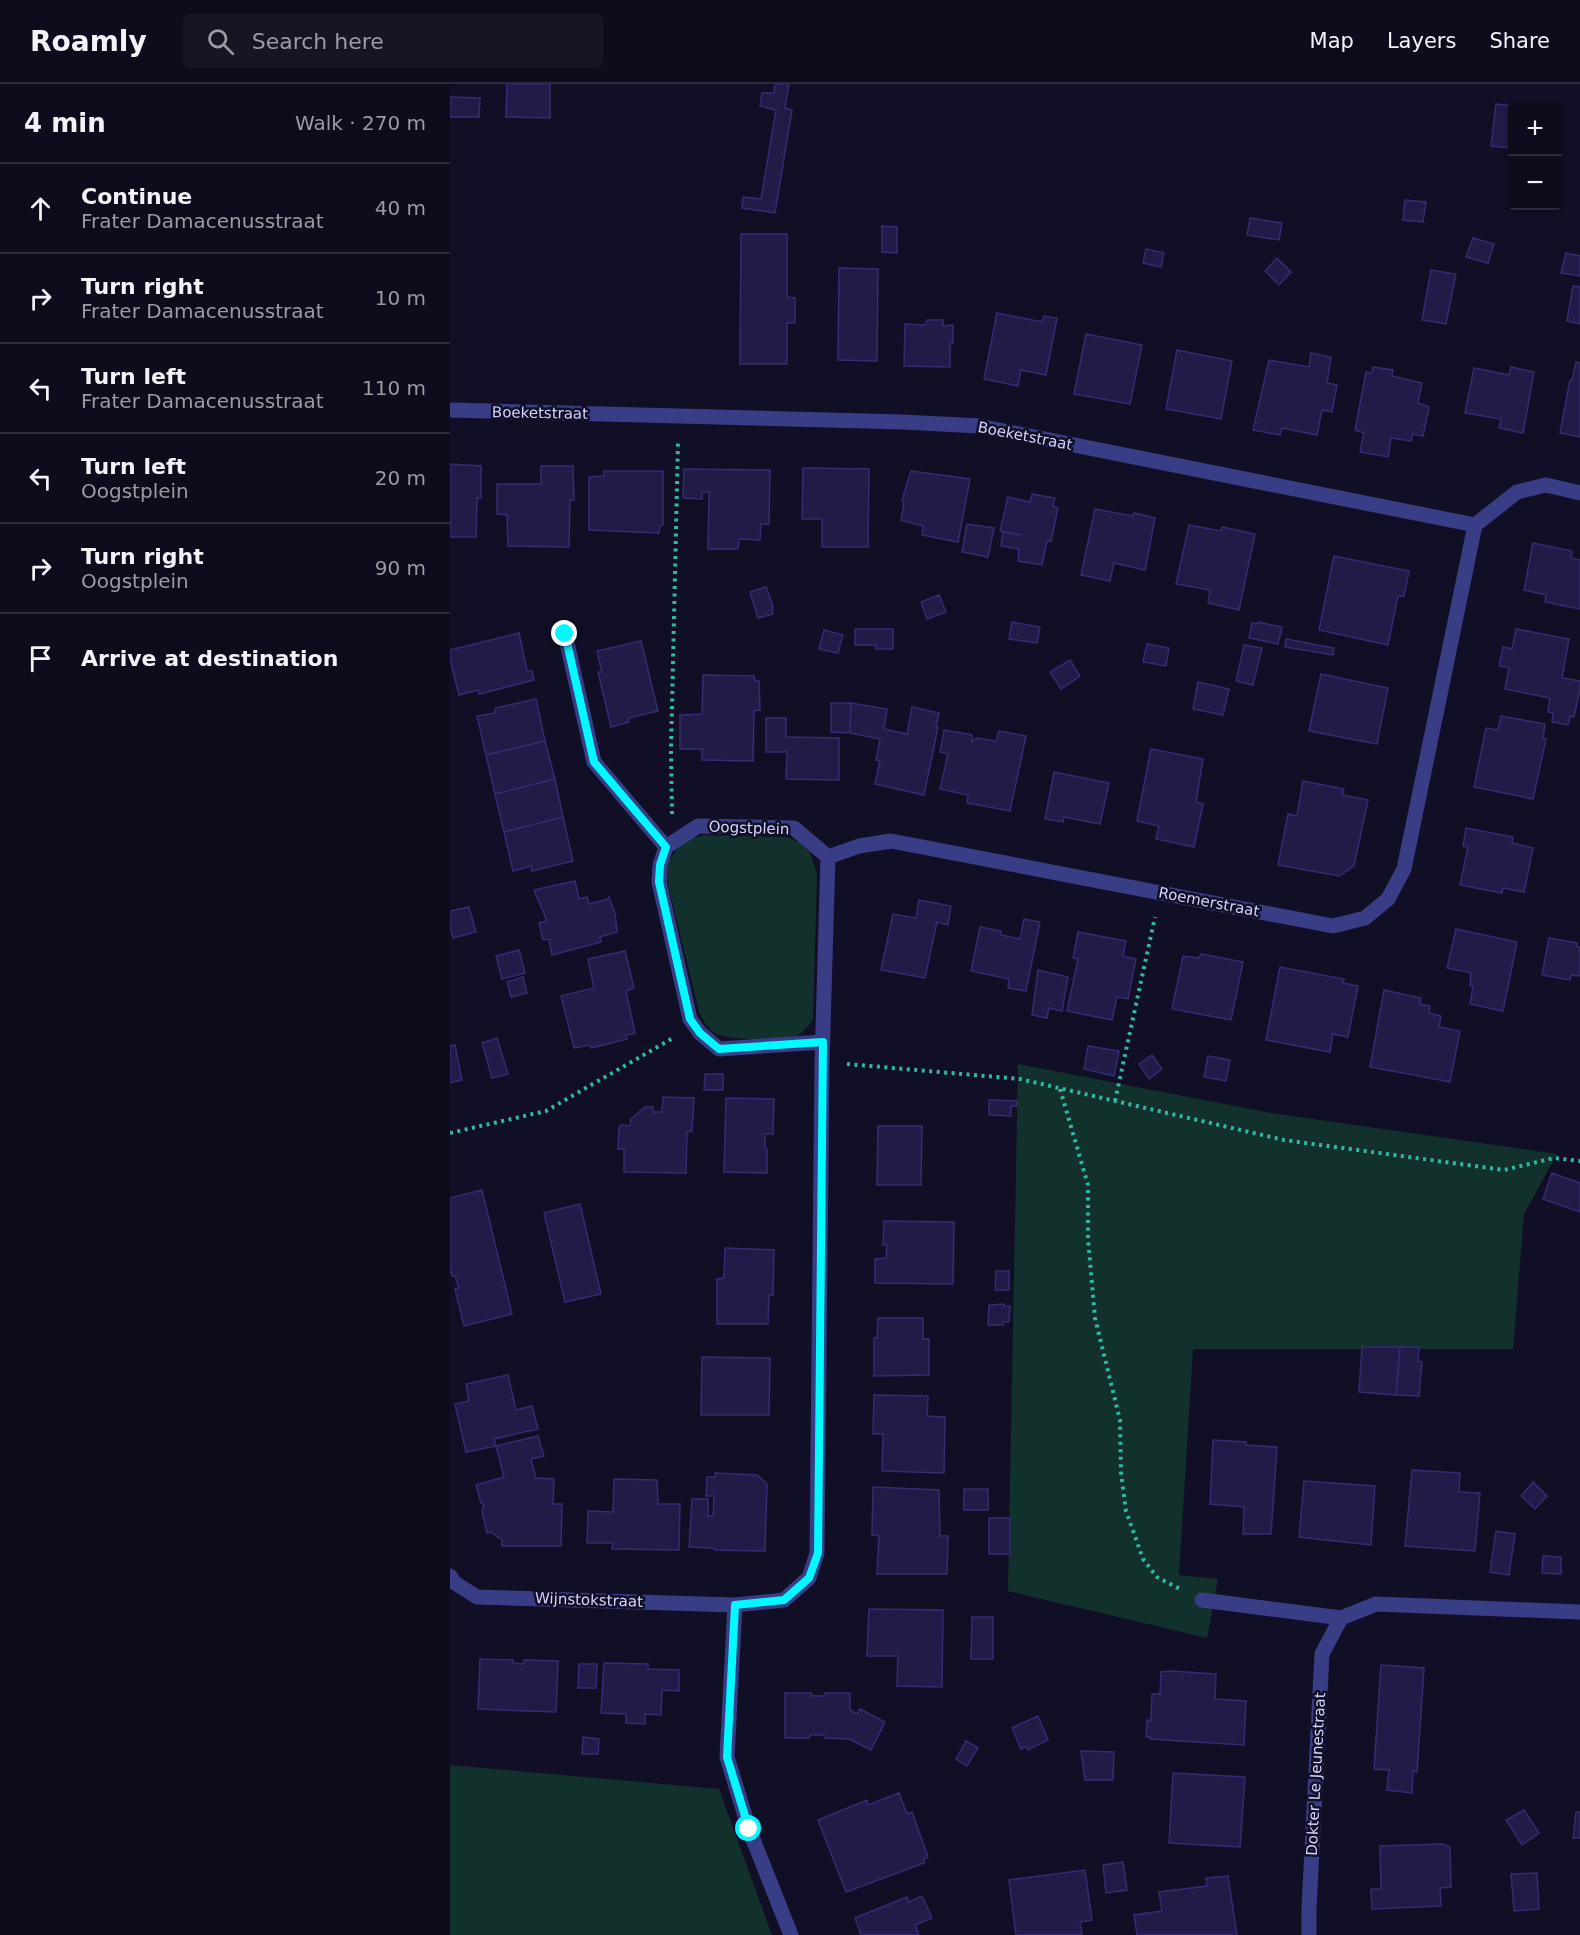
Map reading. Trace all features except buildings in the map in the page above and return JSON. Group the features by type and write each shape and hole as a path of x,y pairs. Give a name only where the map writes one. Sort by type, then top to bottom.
{"street":[{"name":"Boeketstraat","path":"450,411 903,422 979,426 1475,525"},
{"path":"1475,525 1517,492 1546,486 1580,493"},
{"name":"Roemerstraat","path":"828,856 859,846 891,841 1333,926 1365,918 1388,899 1404,869 1475,525"},
{"path":"565,634 594,762 669,845 660,865 659,882 690,1019 700,1033 719,1049 823,1042 828,856"},
{"name":"Oogstplein","path":"669,845 698,826 794,828 828,856"},
{"name":"Wijnstokstraat","path":"450,1576 477,1597 735,1605 784,1600 809,1578 818,1553 823,1042"},
{"path":"1202,1600 1341,1618 1376,1604 1580,1612"},
{"path":"735,1605 727,1757 749,1829 791,1935"},
{"name":"Dokter Le Jeunestraat","path":"1310,1935 1309,1908 1322,1654 1341,1618"}],"path":[{"path":"669,845 679,416"},
{"path":"1115,1101 1160,893"},
{"path":"450,1134 546,1111 695,1026"},
{"path":"822,1062 1020,1079 1284,1140 1504,1170 1554,1158 1580,1161"},
{"path":"1060,1088 1088,1185 1088,1239 1095,1318 1120,1420 1121,1473 1126,1511 1143,1559 1157,1577 1202,1600"}],"green space":[{"path":"705,835 786,837 799,842 810,852 817,874 813,1020 801,1034 792,1039 721,1036 708,1027 699,1012 667,880 666,866 676,850 687,839"},
{"path":"1018,1064 1271,1113 1557,1154 1524,1214 1513,1349 1193,1349 1179,1575 1218,1579 1207,1638 1008,1591"},
{"path":"450,1765 719,1789 772,1935 450,1935"}],"route":[{"path":"565,634 594,762 666,847 660,865 659,882 690,1019 700,1033 719,1049 823,1042 818,1553 809,1578 784,1600 735,1605 727,1757 749,1829"}]}
